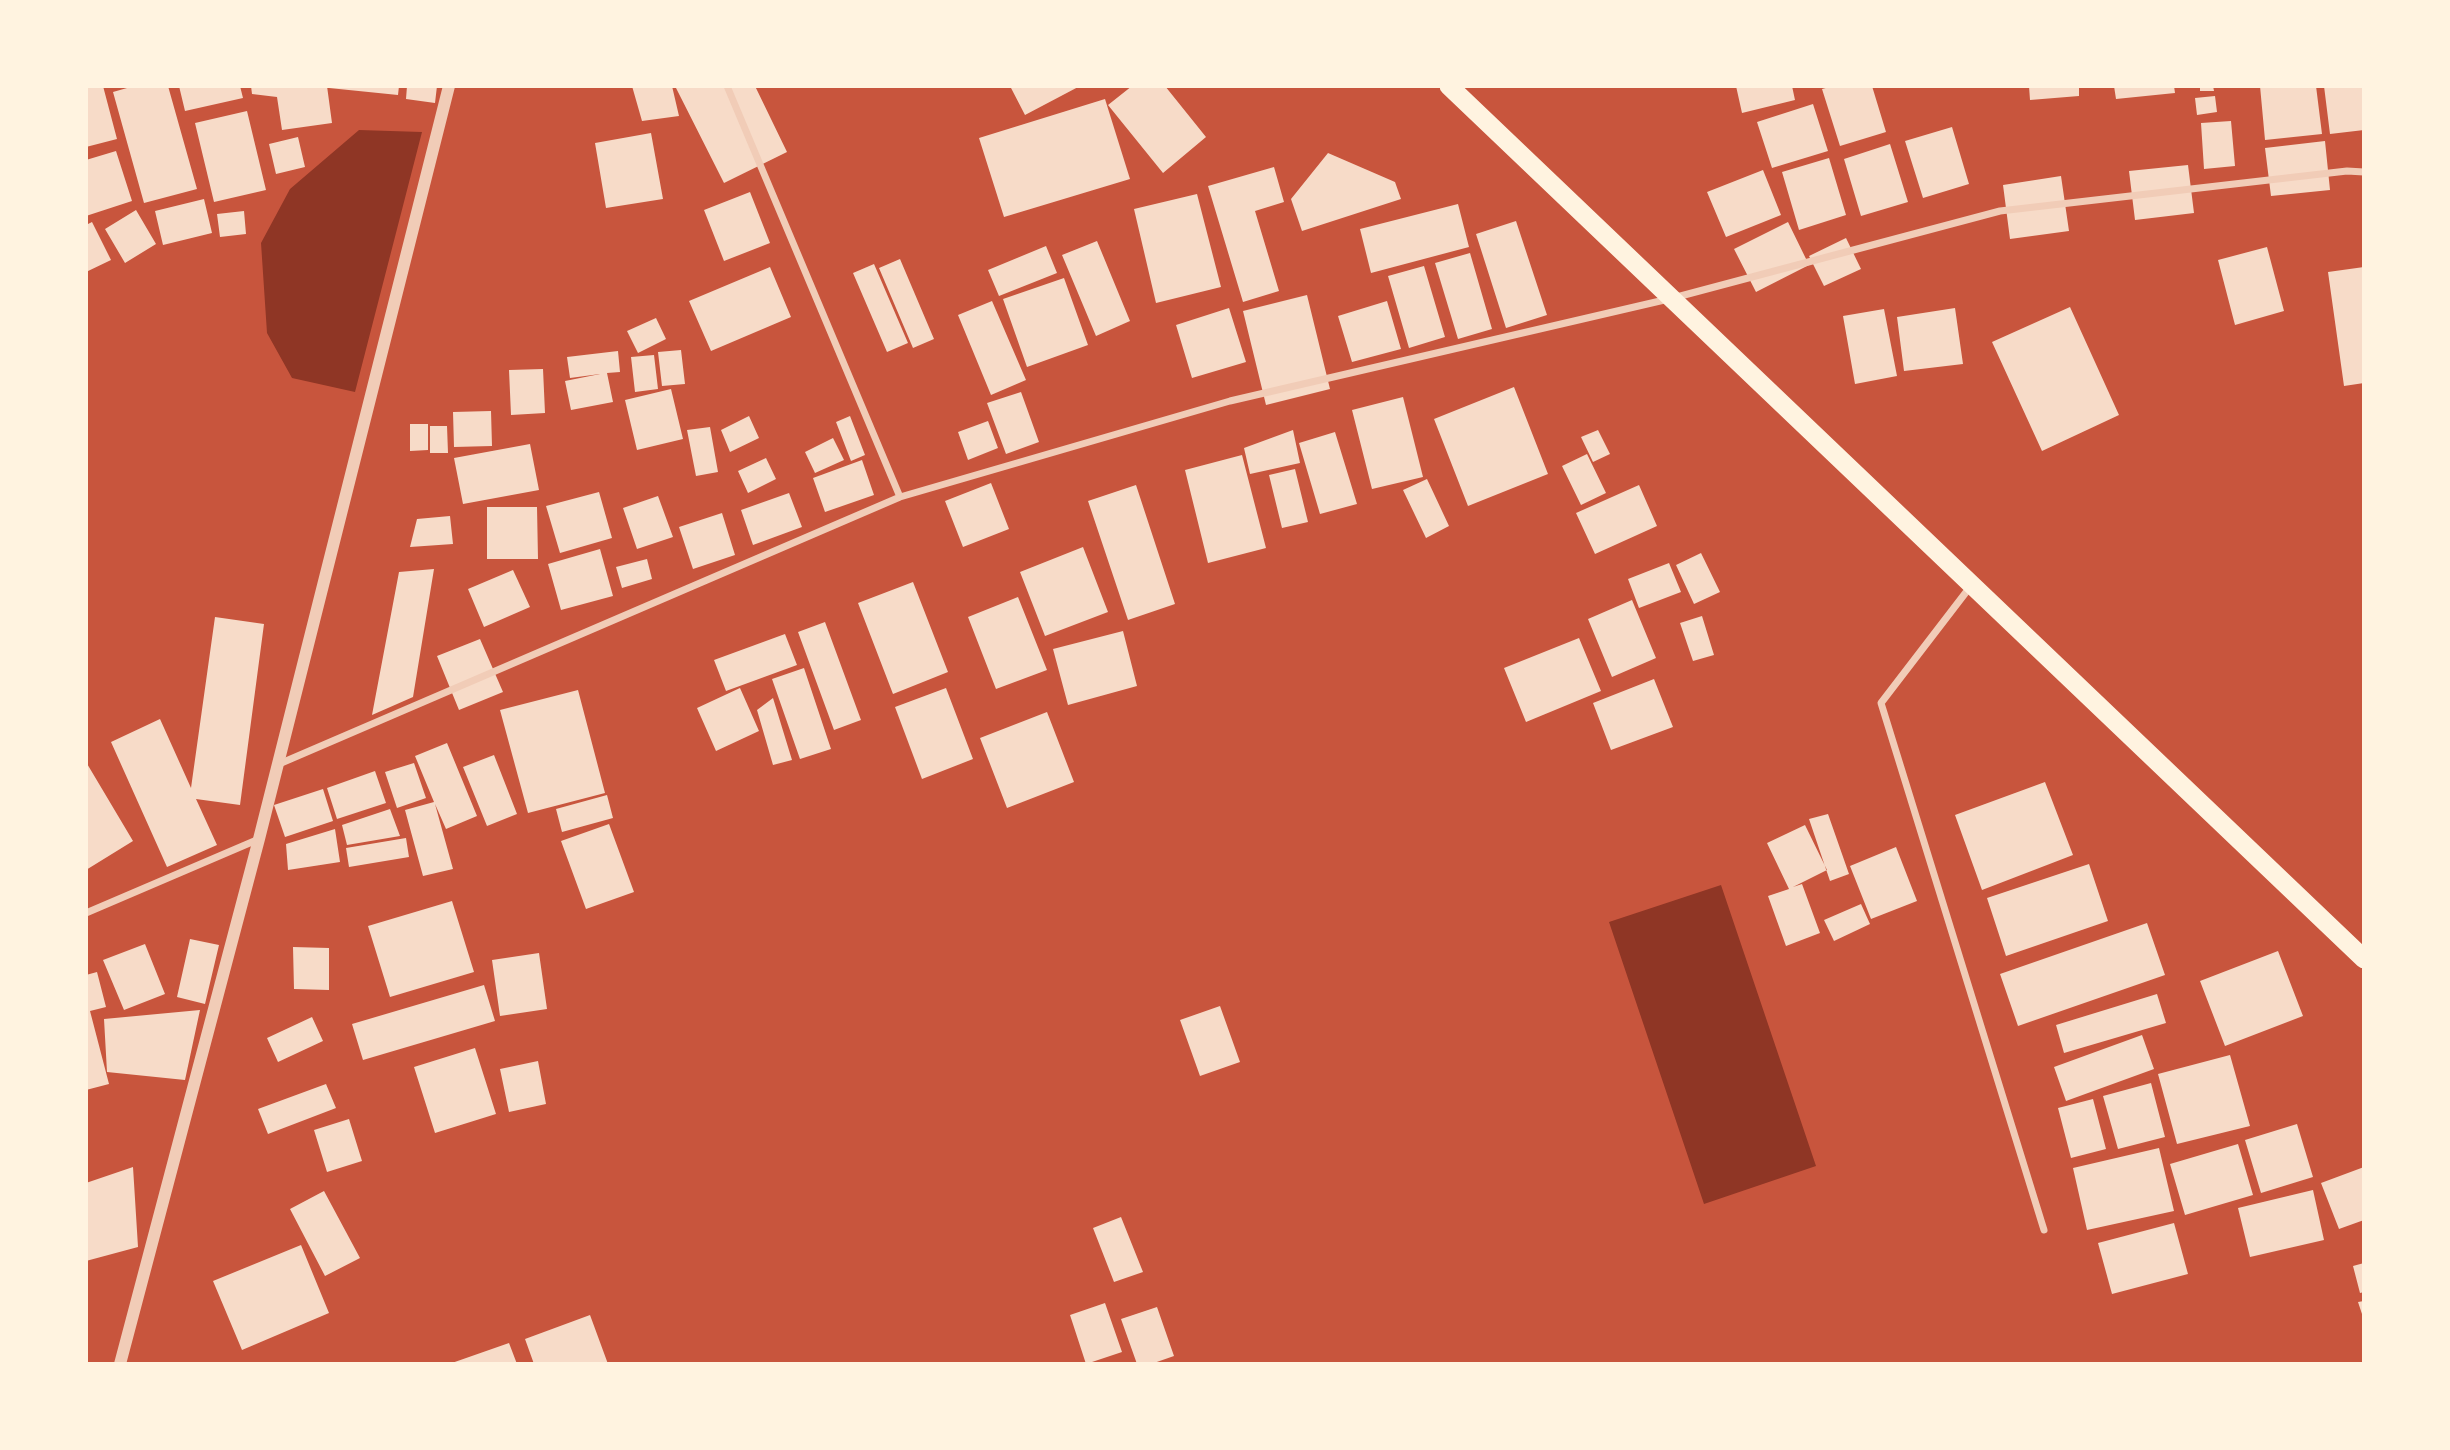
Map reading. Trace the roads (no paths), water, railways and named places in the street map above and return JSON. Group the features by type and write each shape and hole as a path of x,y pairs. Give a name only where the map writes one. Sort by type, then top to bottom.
{"highway":[{"path":"1450,86 2364,959"}],"street":[{"path":"120,1364 260,839 449,86"},
{"path":"727,86 900,497"},
{"path":"278,764 900,497 1230,401 1673,298 2000,211 2347,171 2364,172"},
{"path":"1973,584 1881,703 2043,1230"},
{"path":"86,913 260,839"}]}
